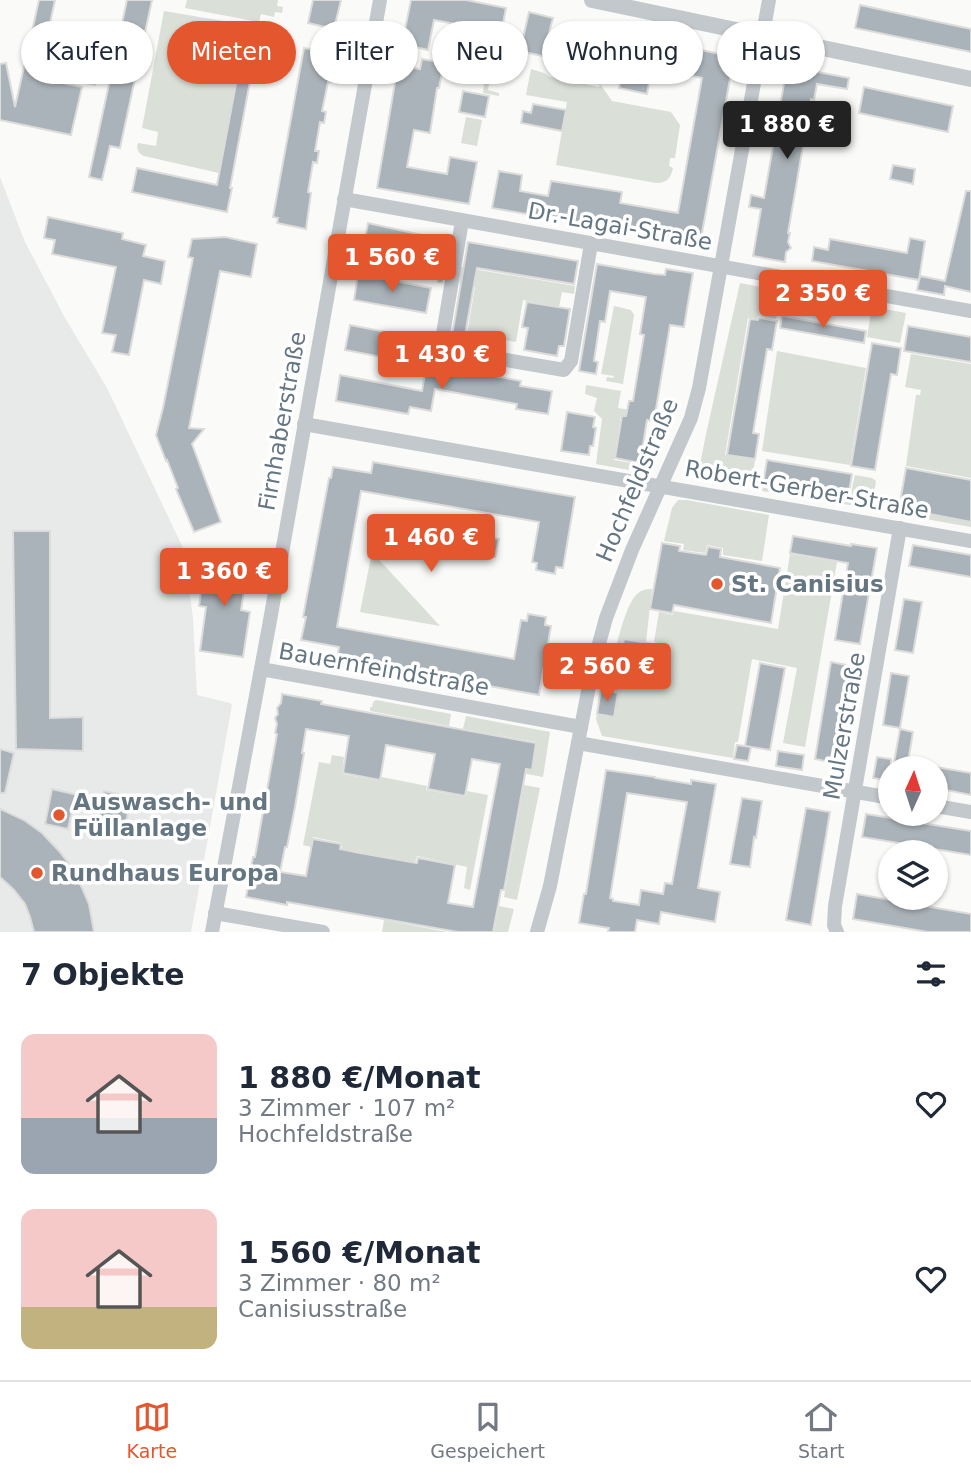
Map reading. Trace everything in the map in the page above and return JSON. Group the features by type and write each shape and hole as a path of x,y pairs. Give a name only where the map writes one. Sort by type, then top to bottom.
{"street":[{"name":"Firnhaberstraße","path":"212,932 380,0"},
{"path":"592,0 717,25"},
{"name":"Hochfeldstraße","path":"765,21 769,0"},
{"path":"825,47 971,79"},
{"name":"Hochfeldstraße","path":"537,932 550,886 593,666 606,618 659,486 691,418 699,388 754,84"},
{"name":"Dr.-Lagai-Straße","path":"344,199 971,311"},
{"path":"462,221 442,340 454,351 544,368 564,370 571,361 591,244"},
{"name":"Robert-Gerber-Straße","path":"304,424 971,541"},
{"name":"Mulzerstraße","path":"837,932 834,919 900,528"},
{"name":"Bauernfeindstraße","path":"261,670 581,727"},
{"path":"578,743 878,796"},
{"path":"948,808 971,812"},
{"path":"215,913 323,932"}],"shaded area":[{"path":"187,0 278,0 277,6 283,7 282,13 275,12 274,17 261,14 259,21 185,8"},
{"path":"164,11 223,21 167,21 167,84 236,84 221,166 234,169 232,176 140,154 138,143 156,146 158,132 142,128 150,84 153,84 153,70"},
{"path":"531,69 542,72 542,84 584,84 599,87 600,84 612,101 671,112 680,125 675,158 670,158 669,166 673,168 670,177 666,181 656,183 556,165 567,102 526,95"},
{"path":"484,84 489,84 488,90 499,93 499,96 483,93"},
{"path":"466,117 482,120 477,146 461,143"},
{"path":"0,177 25,242 65,318 107,388 184,550 193,618 197,695 232,705 191,932 0,932"},
{"path":"461,267 575,286 574,294 562,292 559,307 523,300 516,342 467,334 475,287 459,283"},
{"path":"740,283 780,291 776,319 758,316 757,319 748,318 725,455 755,460 753,473 734,469 731,485 697,480"},
{"path":"856,304 906,313 900,343 867,337 871,312 854,309"},
{"path":"614,306 631,310 634,315 623,384 606,381 607,377 614,376 601,374"},
{"path":"777,351 866,368 850,465 762,451"},
{"path":"911,354 971,364 971,478 906,466 916,395 920,395 921,390 905,387"},
{"path":"586,385 621,391 618,408 630,410 628,416 621,415 614,460 631,463 629,470 596,464 602,419 594,411 597,398 585,394"},
{"path":"855,475 876,481 874,494 858,491 856,506 762,491 763,487 849,501"},
{"path":"678,500 769,515 762,561 723,555 723,548 707,545 705,553 683,550 684,544 664,541 672,508"},
{"path":"886,507 971,522 971,527 885,512"},
{"path":"372,552 440,626 360,612"},
{"path":"790,554 837,562 805,747 783,743 797,668 752,659 733,758 602,736 597,714 614,717 619,673 666,679 671,646 654,642 659,612 673,615 674,611 778,629"},
{"path":"652,589 646,642 623,639 619,666 613,665 629,607 639,593"},
{"path":"376,700 451,714 449,726 370,711"},
{"path":"466,716 550,732 543,777 522,773 523,769 532,770 537,742 463,729"},
{"path":"332,755 344,757 342,774 380,781 382,777 427,786 426,790 466,797 467,791 488,795 470,890 464,888 467,867 417,856 415,862 342,849 342,843 313,837 311,847 303,845 319,762 330,764"},
{"path":"519,784 540,788 517,900 504,897 523,790 519,788"},
{"path":"499,906 514,909 508,932 494,932"},
{"path":"384,920 447,932 382,932"}],"building":[{"path":"39,0 55,0 50,21 34,21"},
{"path":"127,0 152,0 147,21 122,21"},
{"path":"313,0 341,0 336,21 308,23"},
{"path":"411,0 466,0 506,8 504,21 432,21 428,50 418,48 418,21 407,21"},
{"path":"860,5 971,29 971,52 855,28"},
{"path":"529,12 553,18 552,21 542,21 542,56 528,53"},
{"path":"304,48 310,49 310,84 328,84 322,111 326,112 324,123 320,122 315,151 319,151 317,163 313,162 308,192 311,193 306,229 277,223 278,218 273,217"},
{"path":"703,50 717,53 717,84 729,84 700,244 492,208 499,171 522,175 520,191 548,196 551,181 622,192 620,203 678,213 703,84"},
{"path":"422,59 432,61 432,84 440,84 430,133 414,130 407,167 447,174 450,157 477,162 469,204 377,188 395,84 418,84"},
{"path":"6,63 15,107 21,80 21,84 67,84 82,87 71,135 0,120 0,64"},
{"path":"825,73 849,78 847,89 817,84 825,84"},
{"path":"109,84 134,84 120,148 110,146 102,180 89,177"},
{"path":"236,84 249,84 227,212 132,192 137,168 217,185"},
{"path":"620,84 649,84 647,94 619,88"},
{"path":"784,84 817,84 814,100 811,99 788,233 791,248 786,252 785,262 753,256 761,209 749,207 751,195 764,198"},
{"path":"864,87 953,106 948,132 859,113"},
{"path":"463,91 489,96 485,117 459,112"},
{"path":"533,104 566,110 562,131 521,123 523,111 531,113"},
{"path":"893,165 915,169 913,184 890,179"},
{"path":"966,191 971,191 971,292 945,286 944,295 917,290 920,276 945,281"},
{"path":"48,217 123,233 122,239 146,245 143,256 165,261 161,284 144,280 129,355 112,352 116,335 102,333 116,267 52,254 55,240 44,238"},
{"path":"368,223 449,241 442,282 438,282 441,264 363,249"},
{"path":"225,237 257,244 251,277 220,271 189,428 204,429 192,444 221,522 194,532 156,435 193,258 188,257 192,239"},
{"path":"910,238 925,241 919,280 812,261 814,247 828,250 830,239 907,253"},
{"path":"468,242 578,261 574,284 477,268 464,340 454,338 452,336"},
{"path":"597,264 654,274 665,275 666,269 693,273 684,327 670,325 654,421 647,420 640,463 615,458 622,416 626,416 629,401 633,401 644,335 640,334 646,297 610,291 605,322 600,321 594,361 598,362 596,374 579,371"},
{"path":"358,274 431,288 426,313 354,300"},
{"path":"527,302 570,309 564,346 559,346 557,356 524,350 528,328 522,327"},
{"path":"782,316 866,331 864,343 780,328"},
{"path":"750,319 777,321 772,350 767,349 753,433 759,434 755,459 727,455"},
{"path":"350,325 412,337 408,362 345,350"},
{"path":"908,326 971,337 971,362 904,351"},
{"path":"872,343 901,348 897,375 891,374 875,470 851,466"},
{"path":"427,363 521,381 520,386 552,391 548,414 516,409 517,404 435,389 431,411 410,407 408,414 336,401 340,375 422,391"},
{"path":"567,412 595,417 593,427 596,428 589,455 561,451"},
{"path":"767,460 852,474 848,498 763,484"},
{"path":"373,462 575,497 563,568 556,567 555,574 536,570 537,563 532,562 539,522 361,491 337,627 514,659 521,620 527,621 528,614 546,617 545,625 551,626 539,695 337,659 339,647 301,640 306,617 303,617 333,467 371,473"},
{"path":"906,468 971,480 971,522 899,508"},
{"path":"13,531 50,531 50,718 83,717 83,751 16,749"},
{"path":"481,536 499,539 495,557 477,553"},
{"path":"793,536 877,548 860,644 835,640 848,563 790,553"},
{"name":"St. Canisius","path":"662,543 680,546 679,551 706,555 708,547 721,549 720,557 780,568 771,623 674,605 672,613 650,609"},
{"path":"913,545 971,555 971,577 909,566"},
{"path":"206,559 248,565 241,610 250,612 243,657 200,651 206,607 199,606"},
{"path":"904,599 922,602 913,653 895,650"},
{"path":"624,639 669,647 665,673 619,666"},
{"path":"831,662 857,667 840,764 815,759"},
{"path":"760,663 785,668 770,750 745,746"},
{"path":"891,673 909,676 900,728 883,725"},
{"path":"601,689 618,693 614,717 597,714"},
{"path":"282,694 322,701 321,704 536,743 532,770 526,769 504,890 501,890 493,932 458,932 246,897 248,887 245,881 249,877 248,872 255,857 277,734 275,718","holes":["306,729 349,736 343,773 380,780 386,745 435,754 428,789 465,796 472,759 500,764 473,907 448,903 455,865 418,858 417,863 360,853 340,849 341,844 313,839 306,876 280,872 295,807"]},
{"path":"900,729 913,732 909,756 895,756"},
{"path":"737,745 751,747 748,761 734,759"},
{"path":"0,749 14,753 5,793 0,793"},
{"path":"778,751 804,755 802,770 776,766"},
{"path":"877,757 878,757 878,779 873,778"},
{"path":"948,769 971,773 971,795 948,790"},
{"path":"606,770 691,784 691,780 716,784 698,888 720,892 715,922 661,912 659,924 637,920 635,932 608,932 609,928 579,923","holes":["627,793 687,802 672,884 665,883 663,894 641,890 639,905 613,901 610,898"]},
{"name":"Auswasch- und Füllanlage","path":"52,789 78,795 68,829 45,824"},
{"path":"104,791 131,797 123,839 96,833"},
{"path":"742,798 762,801 750,867 730,864"},
{"path":"806,808 830,812 811,925 786,920"},
{"name":"Rundhaus Europa","path":"0,809 24,820 42,833 73,869 89,904 94,932 34,932 25,904 0,877"},
{"path":"866,814 878,816 878,826 940,826 971,831 971,855 948,851 948,840 880,840 862,837"},
{"path":"857,894 878,898 878,910 948,910 971,914 971,932 928,932 853,919"}],"place":[{"name":"St. Canisius","path":"717,584"},
{"name":"Auswasch- und Füllanlage","path":"59,815"},
{"name":"Rundhaus Europa","path":"37,873"}]}
